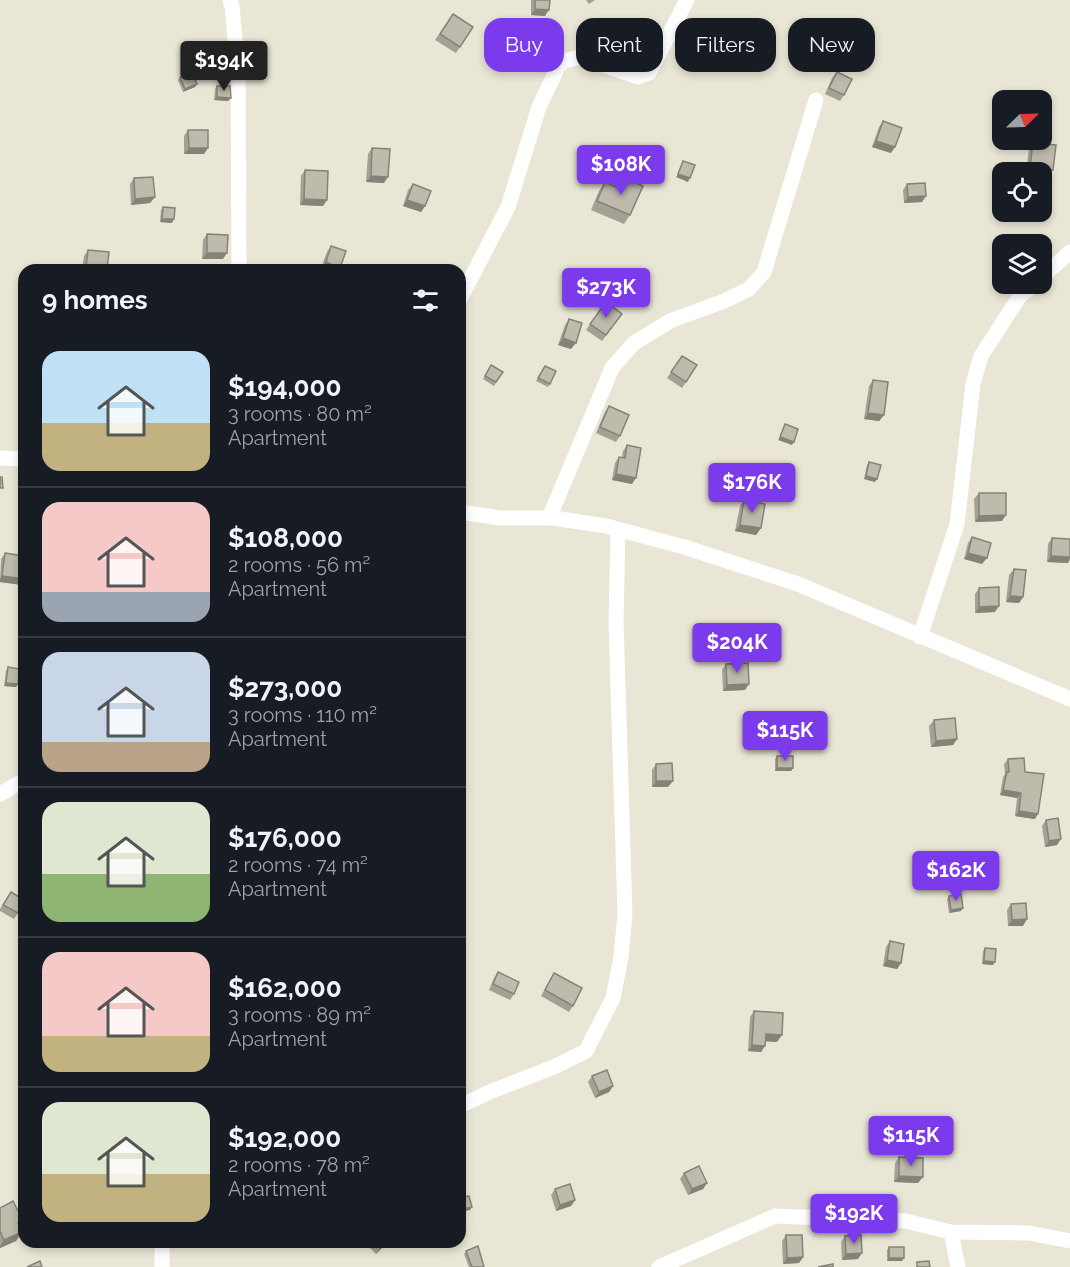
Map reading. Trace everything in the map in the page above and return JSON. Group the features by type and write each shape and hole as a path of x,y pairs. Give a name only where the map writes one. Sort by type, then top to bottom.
{"street":[{"path":"230,0 238,70 239,264"},
{"path":"466,288 508,207 539,107 558,68 564,61 580,57 639,77 648,73 687,0"},
{"path":"549,518 612,368 634,342 672,320 722,302 749,289 764,272 816,100"},
{"path":"1052,268 1070,252"},
{"path":"920,637 957,524 973,384 981,356 1022,294"},
{"path":"0,458 18,459"},
{"path":"466,513 501,518 549,518 618,530 684,547 798,584 1070,699"},
{"path":"466,1103 554,1067 585,1051 613,998 621,957 625,914 616,622 618,530"},
{"path":"0,794 18,784"},
{"path":"659,1267 775,1216 905,1221 951,1232 1029,1233 1070,1241"},
{"path":"951,1232 958,1267"},
{"path":"162,1248 162,1267"}],"building":[{"path":"535,0 550,0 549,10 535,9"},
{"path":"453,14 473,27 460,47 440,34"},
{"path":"192,71 197,84 185,89 180,77"},
{"path":"837,72 852,79 844,95 829,88"},
{"path":"217,86 230,86 231,98 217,97"},
{"path":"883,121 902,128 895,147 876,141"},
{"path":"188,130 208,130 208,148 189,148"},
{"path":"1052,145 1056,145 1053,170 1052,162 1031,162 1032,150 1052,150"},
{"path":"372,148 390,149 388,177 371,176"},
{"path":"683,161 695,165 690,178 678,174"},
{"path":"305,170 328,171 327,200 304,199"},
{"path":"153,177 155,197 135,199 134,178"},
{"path":"626,178 643,186 630,215 597,201 605,182 621,189"},
{"path":"925,183 926,196 908,197 907,184"},
{"path":"413,184 431,191 425,206 407,200"},
{"path":"163,207 175,208 174,219 162,219"},
{"path":"207,234 228,235 227,253 207,253"},
{"path":"331,246 346,251 341,264 326,262"},
{"path":"88,250 109,252 108,264 86,264"},
{"path":"606,302 622,314 606,335 590,324"},
{"path":"569,319 582,323 576,343 563,338"},
{"path":"682,356 697,365 686,382 671,372"},
{"path":"491,365 503,372 496,382 485,376"},
{"path":"545,366 556,371 550,384 538,378"},
{"path":"873,380 888,382 884,415 868,413"},
{"path":"609,406 629,415 620,436 600,427"},
{"path":"785,424 798,429 794,442 780,437"},
{"path":"627,445 641,448 636,478 616,474 619,457 625,458"},
{"path":"869,462 881,465 877,479 866,476"},
{"path":"0,477 2,477 3,488 0,488"},
{"path":"979,493 1006,493 1006,515 979,516"},
{"path":"744,500 765,504 761,528 740,525"},
{"path":"972,537 991,543 987,558 968,553"},
{"path":"1052,538 1070,539 1070,557 1051,556"},
{"path":"5,553 18,555 18,578 2,576"},
{"path":"1014,569 1026,570 1023,597 1010,596"},
{"path":"999,587 999,606 979,607 979,588"},
{"path":"748,663 749,684 727,685 726,664"},
{"path":"8,667 18,669 18,684 6,683"},
{"path":"955,718 957,739 936,741 934,720"},
{"path":"777,756 793,756 793,768 777,768"},
{"path":"1024,758 1025,772 1044,774 1038,814 1019,811 1021,793 1003,790 1007,772 1009,772 1008,759"},
{"path":"672,763 673,781 656,781 656,764"},
{"path":"1058,818 1061,839 1049,841 1046,820"},
{"path":"11,892 18,896 18,913 3,905"},
{"path":"961,894 963,908 951,910 949,896"},
{"path":"1026,903 1027,919 1012,920 1011,904"},
{"path":"890,941 904,944 901,963 887,960"},
{"path":"985,948 996,949 995,962 984,961"},
{"path":"498,972 519,982 514,994 493,984"},
{"path":"554,973 582,988 573,1006 545,990"},
{"path":"754,1011 783,1013 782,1035 766,1034 765,1046 752,1045"},
{"path":"607,1070 613,1086 599,1092 592,1076"},
{"path":"899,1157 923,1158 923,1177 899,1176"},
{"path":"699,1166 707,1183 692,1189 684,1173"},
{"path":"570,1184 575,1200 560,1205 555,1189"},
{"path":"466,1196 469,1196 472,1207 466,1208"},
{"path":"13,1201 18,1211 18,1234 4,1240 0,1231 0,1208"},
{"path":"786,1235 802,1235 803,1257 787,1258"},
{"path":"861,1235 862,1253 846,1254 845,1236"},
{"path":"478,1246 484,1267 472,1267 466,1251"},
{"path":"889,1247 904,1247 904,1258 889,1258"},
{"path":"40,1261 42,1267 27,1267"},
{"path":"929,1261 930,1267 917,1267 917,1262"}]}
